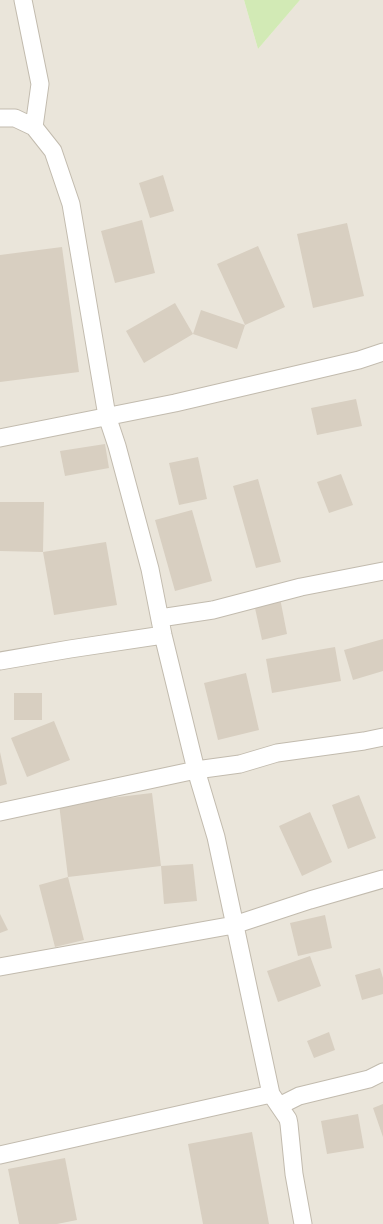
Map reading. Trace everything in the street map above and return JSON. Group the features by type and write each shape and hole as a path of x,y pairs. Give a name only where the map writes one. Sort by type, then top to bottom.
{"street":[{"path":"23,0 40,84 34,127"},
{"path":"0,118 15,118 34,127 53,151 71,204 107,416 117,446 150,569 160,618 162,636 196,770 216,837 234,925 275,1100 288,1119 294,1174 303,1224"},
{"path":"0,438 175,403 359,360 383,352"},
{"path":"160,618 213,610 301,587 383,571"},
{"path":"0,661 162,636"},
{"path":"0,812 196,770 240,764 276,753 383,737"},
{"path":"0,967 234,925 310,900 383,879"},
{"path":"0,1155 300,1096 369,1078 383,1072"}],"shaded area":[{"path":"0,0 244,0 258,49 300,0 383,0 383,1224 0,1224"}],"green space":[{"path":"244,0 300,0 258,49"}],"building":[{"path":"163,175 174,211 150,218 139,183"},
{"path":"142,220 155,273 115,283 101,231"},
{"path":"347,223 364,296 313,308 297,234"},
{"path":"258,246 285,307 245,325 217,264"},
{"path":"62,247 79,372 0,382 0,255"},
{"path":"175,303 193,334 144,363 126,331"},
{"path":"201,310 245,325 237,349 193,334"},
{"path":"356,399 362,426 317,435 311,408"},
{"path":"105,444 109,468 65,476 60,451"},
{"path":"198,457 207,499 179,505 169,463"},
{"path":"341,474 353,505 329,513 317,482"},
{"path":"258,479 281,562 256,568 233,486"},
{"path":"0,502 44,502 43,552 0,551"},
{"path":"192,510 212,581 175,591 155,520"},
{"path":"106,542 117,605 54,615 43,552"},
{"path":"279,593 287,634 262,640 253,599"},
{"path":"383,639 383,671 353,680 344,650"},
{"path":"335,647 341,681 272,693 266,659"},
{"path":"246,673 259,730 218,740 204,683"},
{"path":"14,693 42,693 42,720 14,720"},
{"path":"54,721 70,760 27,777 11,738"},
{"path":"0,752 7,784 0,786"},
{"path":"152,793 161,866 68,877 59,804"},
{"path":"359,795 376,838 348,849 332,805"},
{"path":"310,812 332,862 302,876 279,826"},
{"path":"193,864 197,901 164,904 161,866"},
{"path":"68,877 84,940 55,947 39,885"},
{"path":"0,914 8,930 0,933"},
{"path":"325,915 332,948 298,956 290,923"},
{"path":"310,956 321,986 278,1002 267,971"},
{"path":"380,968 383,978 383,994 362,1000 355,975"},
{"path":"329,1032 335,1050 314,1058 307,1041"},
{"path":"383,1104 383,1137 373,1108"},
{"path":"358,1114 364,1148 327,1154 321,1121"},
{"path":"252,1132 269,1224 203,1224 188,1144"},
{"path":"65,1158 77,1220 57,1224 19,1224 8,1169"}]}
